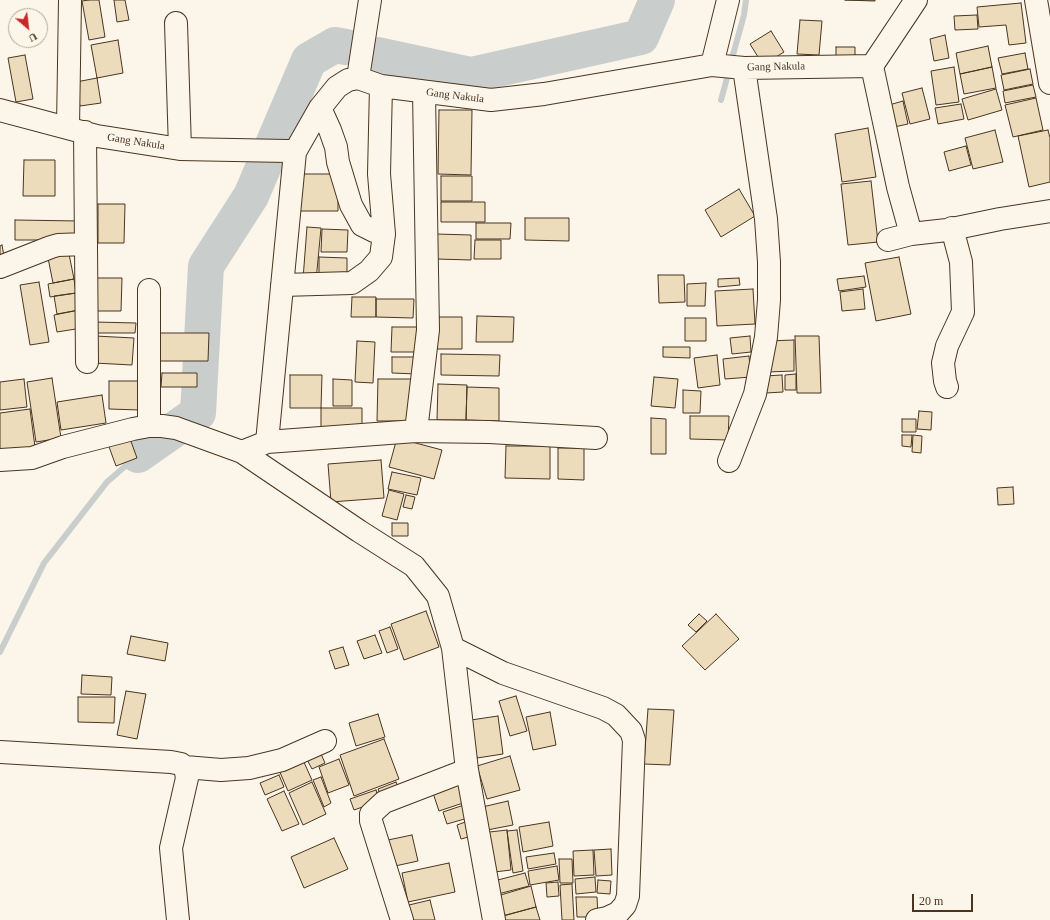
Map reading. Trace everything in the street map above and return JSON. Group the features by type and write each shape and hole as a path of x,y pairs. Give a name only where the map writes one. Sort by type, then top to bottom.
{"street":[{"path":"70,0 76,129 86,244 87,362"},
{"path":"267,442 282,284 281,151 337,87 348,80 358,78 370,0"},
{"path":"728,0 728,66 766,219 769,262 769,300 766,337 756,394 729,461"},
{"path":"911,234 872,66 916,0"},
{"path":"1036,0 1050,83"},
{"path":"176,23 180,149"},
{"name":"Gang Nakula","path":"358,78 381,86 491,100 544,94 728,66 872,66"},
{"path":"282,284 352,283 368,271 381,257 384,234 379,174 381,86"},
{"path":"416,431 428,330 424,92"},
{"path":"320,108 336,147 338,162 351,205 362,225 384,234"},
{"name":"Gang Nakula","path":"0,110 76,129 97,136 180,149 281,151"},
{"path":"888,240 911,234 1050,211"},
{"path":"947,387 943,363 947,346 962,312 961,262 952,228"},
{"path":"0,267 58,245 86,244"},
{"path":"149,290 149,426"},
{"path":"0,460 32,458 63,448 149,426 176,428 242,452 358,531 414,566 438,596 453,648 467,770 494,920"},
{"path":"242,452 267,442 416,431 489,432 596,438"},
{"path":"453,648 503,673 603,708 616,715 631,731 634,740 628,896 625,906 618,913 598,920"},
{"path":"0,752 171,762 189,767 221,770 249,768 282,760 325,741"},
{"path":"178,920 171,848 189,767"},
{"path":"402,920 371,821 371,814 384,802 467,770"}],"building":[{"path":"99,0 105,37 89,40 82,1"},
{"path":"114,0 125,0 129,20 117,22"},
{"path":"845,0 875,0 875,1"},
{"path":"1021,3 1026,43 1009,45 1006,25 979,27 977,7"},
{"path":"977,15 978,29 955,30 954,16"},
{"path":"800,20 822,21 819,55 797,54"},
{"path":"771,31 784,52 763,65 750,44"},
{"path":"945,35 949,58 934,61 930,39"},
{"path":"118,40 123,73 97,78 91,45"},
{"path":"988,46 992,67 960,74 956,53"},
{"path":"836,47 855,47 855,62 836,62"},
{"path":"1025,53 1028,69 1002,74 998,58"},
{"path":"25,55 33,99 16,102 8,58"},
{"path":"954,67 959,102 936,105 931,71"},
{"path":"992,67 996,88 964,94 960,74"},
{"path":"1030,69 1033,84 1004,90 1001,75"},
{"path":"97,78 101,103 80,106 76,82"},
{"path":"1033,85 1036,97 1005,103 1003,91"},
{"path":"922,88 930,119 910,124 902,93"},
{"path":"996,89 1002,110 968,120 962,99"},
{"path":"1036,98 1043,130 1013,137 1005,105"},
{"path":"903,101 908,124 894,127 889,105"},
{"path":"961,104 964,119 938,124 935,108"},
{"path":"439,110 472,110 471,175 438,174"},
{"path":"868,128 876,177 842,182 835,134"},
{"path":"995,130 1003,162 973,169 965,138"},
{"path":"1048,130 1050,138 1050,182 1029,187 1018,136"},
{"path":"966,146 971,165 949,171 944,152"},
{"path":"24,160 55,160 55,196 23,196"},
{"path":"296,174 338,174 338,211 296,211"},
{"path":"441,176 472,176 472,201 441,201"},
{"path":"871,181 878,242 848,245 841,184"},
{"path":"739,189 755,216 721,237 705,210"},
{"path":"441,202 485,202 485,222 441,222"},
{"path":"98,204 125,204 124,243 98,243"},
{"path":"525,218 569,218 569,241 525,240"},
{"path":"15,220 79,221 78,240 15,240"},
{"path":"476,223 511,223 510,239 476,239"},
{"path":"307,227 321,228 316,281 303,279"},
{"path":"322,229 348,230 347,252 321,252"},
{"path":"436,234 471,235 471,260 436,259"},
{"path":"475,240 501,240 501,259 474,259"},
{"path":"2,245 4,256 0,257 0,246"},
{"path":"69,254 74,279 53,283 48,258"},
{"path":"319,257 347,258 347,282 319,282"},
{"path":"899,257 911,314 876,321 865,263"},
{"path":"658,275 684,275 685,302 659,303"},
{"path":"864,276 866,287 839,291 837,279"},
{"path":"91,278 122,278 121,311 91,311"},
{"path":"739,278 740,285 718,287 718,279"},
{"path":"74,279 76,293 50,297 48,284"},
{"path":"39,282 49,342 30,345 20,285"},
{"path":"706,283 705,306 687,306 687,284"},
{"path":"753,289 755,324 717,326 715,291"},
{"path":"863,289 865,309 842,311 840,292"},
{"path":"76,293 79,310 57,314 54,296"},
{"path":"352,297 376,297 376,317 351,317"},
{"path":"376,299 414,299 413,318 376,317"},
{"path":"79,310 82,328 57,332 54,315"},
{"path":"477,316 514,317 513,342 476,342"},
{"path":"430,317 462,317 462,349 430,349"},
{"path":"685,318 706,318 706,341 685,341"},
{"path":"94,322 136,323 135,333 94,333"},
{"path":"392,327 418,327 418,352 391,352"},
{"path":"154,333 209,333 208,361 153,361"},
{"path":"95,336 134,338 132,365 94,363"},
{"path":"750,336 751,352 732,354 730,338"},
{"path":"795,336 819,336 821,393 797,393"},
{"path":"794,340 794,371 767,372 767,341"},
{"path":"357,341 375,342 373,383 355,382"},
{"path":"663,347 690,347 690,358 663,357"},
{"path":"441,354 500,355 499,376 441,375"},
{"path":"717,355 720,385 698,388 694,358"},
{"path":"749,356 751,377 725,379 723,359"},
{"path":"392,357 418,357 417,374 392,373"},
{"path":"162,373 197,373 197,387 161,387"},
{"path":"796,374 796,390 785,390 785,375"},
{"path":"290,375 322,375 321,408 290,408"},
{"path":"782,375 783,392 766,393 765,376"},
{"path":"654,377 678,379 675,408 651,406"},
{"path":"52,378 61,438 36,442 27,382"},
{"path":"24,379 27,407 0,410 0,382"},
{"path":"333,379 352,380 352,406 333,406"},
{"path":"378,379 413,379 413,421 377,421"},
{"path":"109,381 140,381 140,410 109,409"},
{"path":"438,384 467,385 466,420 437,420"},
{"path":"467,387 499,388 499,421 466,420"},
{"path":"683,390 701,391 700,413 683,413"},
{"path":"102,395 106,423 61,430 57,402"},
{"path":"321,408 362,408 362,429 321,428"},
{"path":"30,409 35,447 0,452 0,413"},
{"path":"919,411 932,412 931,430 917,429"},
{"path":"690,416 729,416 728,440 690,439"},
{"path":"651,418 666,419 666,454 651,454"},
{"path":"902,419 916,419 916,432 902,432"},
{"path":"902,435 912,435 911,447 902,446"},
{"path":"913,435 922,436 921,453 912,452"},
{"path":"129,436 137,458 116,466 108,444"},
{"path":"397,438 442,450 434,479 389,467"},
{"path":"506,446 550,446 550,479 505,478"},
{"path":"558,448 584,448 584,480 558,479"},
{"path":"381,460 384,498 331,502 328,464"},
{"path":"392,472 421,478 417,495 388,489"},
{"path":"1013,487 1014,504 998,505 997,488"},
{"path":"389,490 404,494 397,520 382,516"},
{"path":"406,495 415,497 412,509 403,507"},
{"path":"392,523 408,523 408,536 392,536"},
{"path":"426,611 439,647 404,660 391,624"},
{"path":"699,614 707,621 696,632 688,625"},
{"path":"716,614 739,639 705,670 682,646"},
{"path":"390,627 398,649 387,653 379,631"},
{"path":"375,635 382,653 364,659 357,641"},
{"path":"131,636 168,643 165,661 127,654"},
{"path":"343,647 349,665 335,669 329,651"},
{"path":"82,675 112,677 111,695 81,694"},
{"path":"126,691 146,694 137,739 117,735"},
{"path":"516,696 527,731 510,736 499,701"},
{"path":"78,697 115,697 114,723 78,722"},
{"path":"648,709 674,710 670,765 644,764"},
{"path":"550,712 556,745 533,750 526,717"},
{"path":"378,714 385,737 356,746 349,723"},
{"path":"498,716 503,754 477,758 471,720"},
{"path":"384,739 399,779 354,796 340,755"},
{"path":"318,747 325,763 312,769 304,754"},
{"path":"510,756 520,790 487,799 477,766"},
{"path":"339,759 349,785 328,793 319,767"},
{"path":"303,760 312,780 288,791 279,770"},
{"path":"279,775 284,787 265,795 260,783"},
{"path":"321,777 331,803 324,807 313,780"},
{"path":"458,778 466,802 439,811 431,787"},
{"path":"312,782 326,814 303,825 289,793"},
{"path":"396,782 400,792 382,799 378,789"},
{"path":"376,790 379,801 354,810 350,799"},
{"path":"284,791 299,824 282,831 267,799"},
{"path":"508,801 513,825 482,831 478,808"},
{"path":"464,805 468,818 447,824 443,812"},
{"path":"468,821 472,836 461,839 457,825"},
{"path":"549,822 553,846 523,852 519,827"},
{"path":"507,830 511,870 486,873 481,833"},
{"path":"517,830 523,871 513,873 507,831"},
{"path":"412,835 418,861 395,866 388,840"},
{"path":"334,838 348,869 304,888 291,857"},
{"path":"611,849 612,875 596,876 594,850"},
{"path":"593,850 594,875 574,876 573,851"},
{"path":"554,853 556,864 528,869 526,857"},
{"path":"559,859 572,859 573,883 560,883"},
{"path":"449,863 455,892 408,902 402,873"},
{"path":"557,866 559,880 530,885 528,871"},
{"path":"525,873 529,886 494,895 490,882"},
{"path":"595,877 596,892 576,894 575,879"},
{"path":"598,880 611,881 610,894 597,893"},
{"path":"558,882 559,896 547,897 546,883"},
{"path":"572,884 574,920 562,920 560,885"},
{"path":"531,886 536,907 499,917 494,897"},
{"path":"576,897 597,897 598,917 577,917"},
{"path":"430,900 435,920 412,920 409,905"},
{"path":"536,907 540,920 500,920 499,917"}],"waterway":[{"path":"378,55 471,75 641,37 657,0"},
{"path":"731,62 744,15 746,0"},
{"path":"138,455 198,413 206,266 251,196 309,60 335,45 346,47"},
{"path":"721,100 729,71"},
{"path":"0,652 44,563 107,482 138,455"}]}
